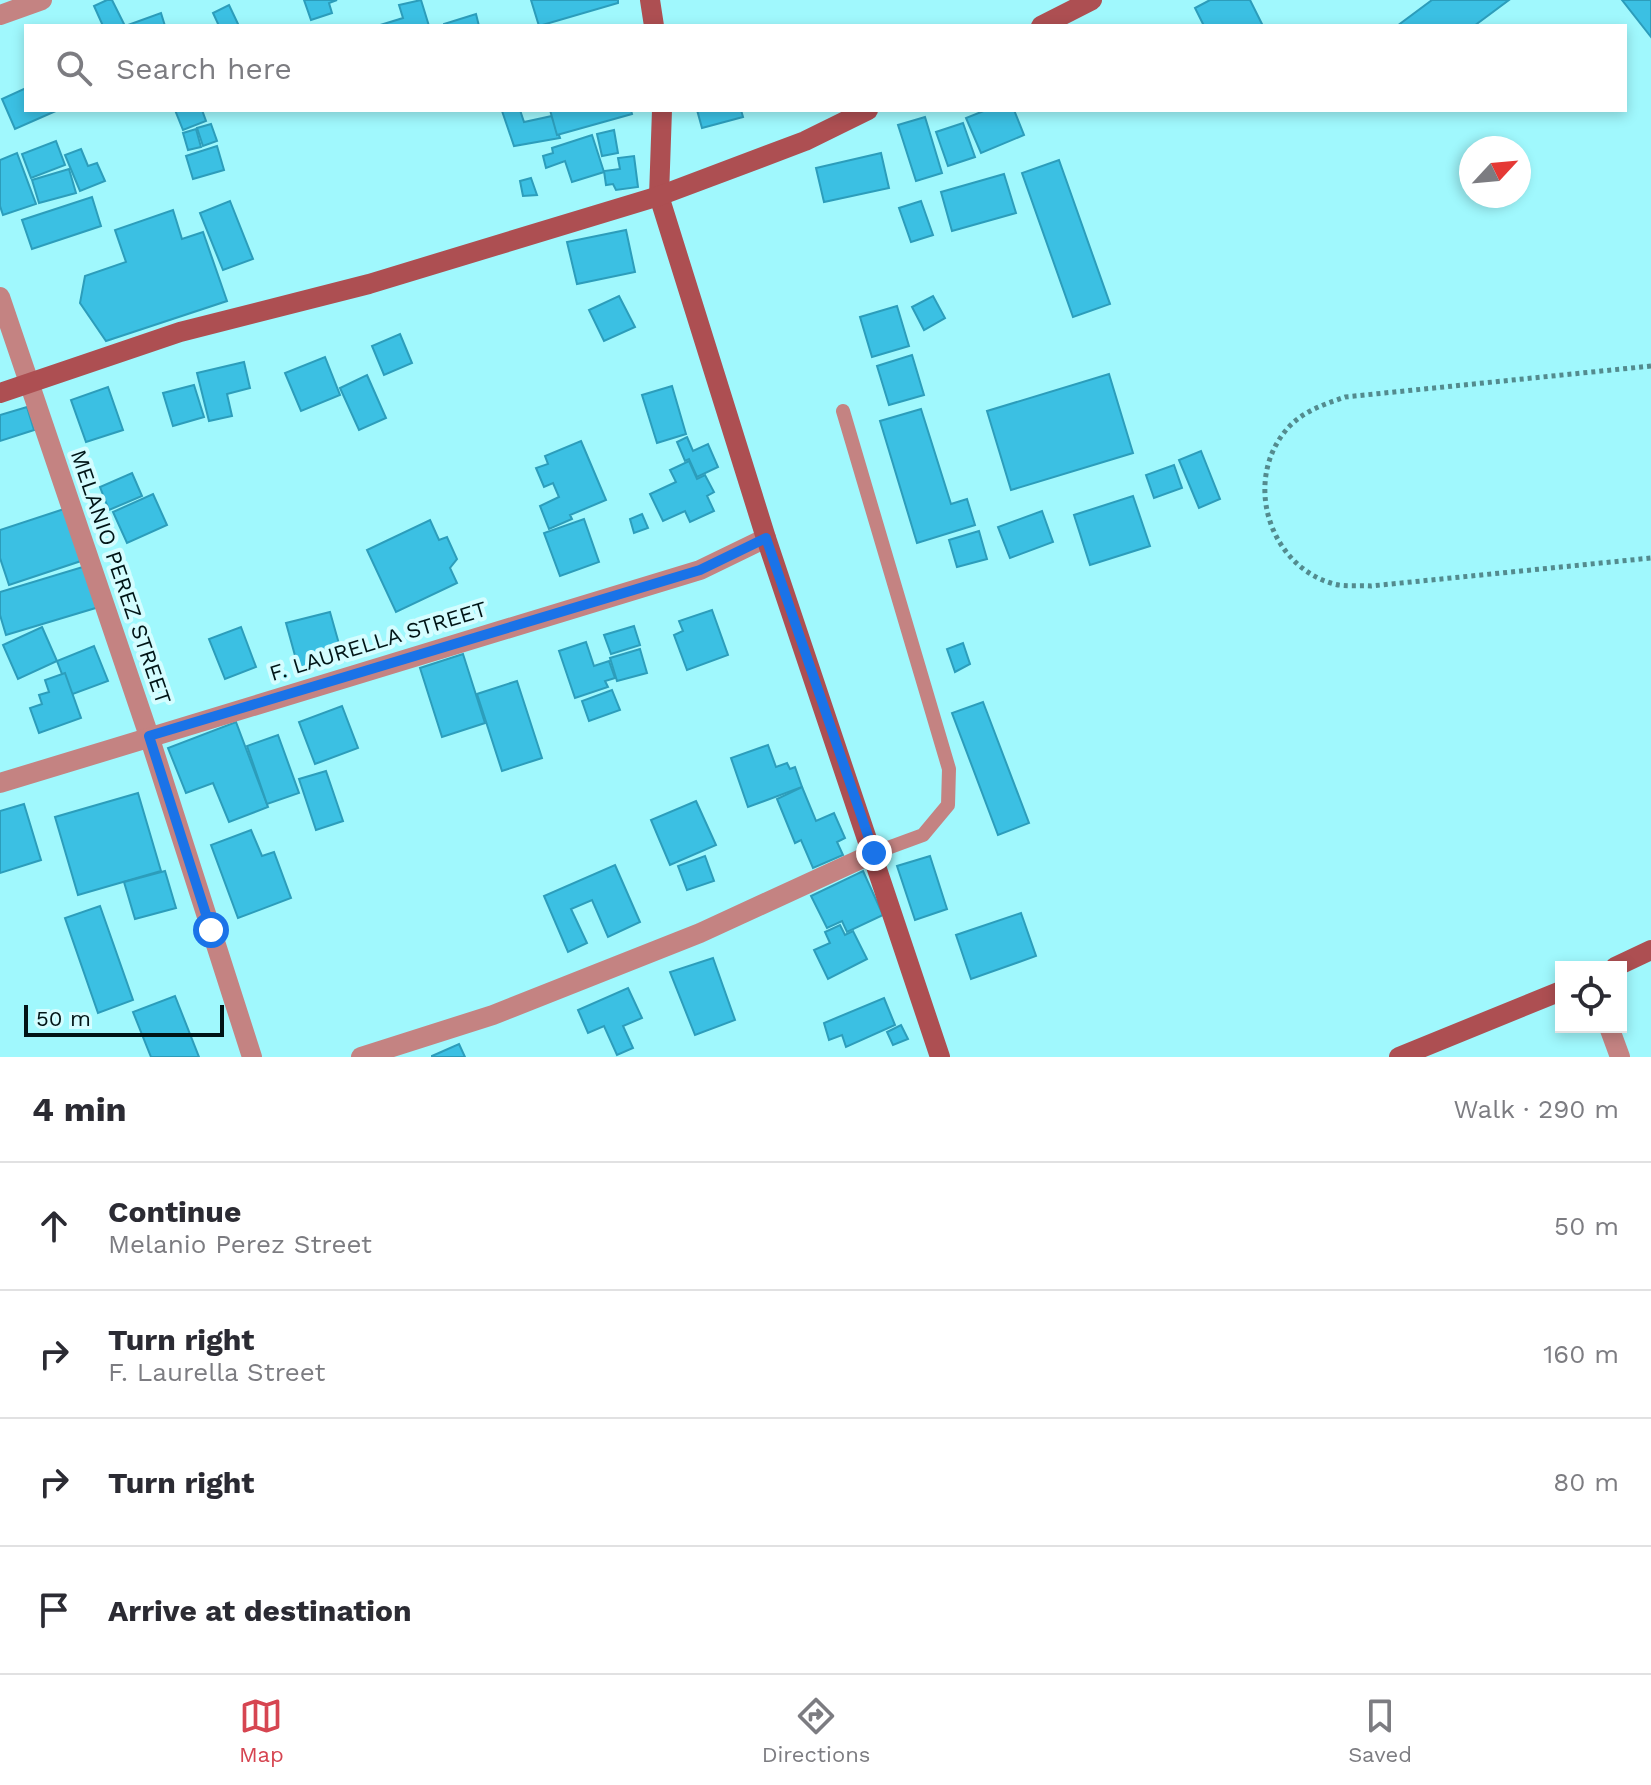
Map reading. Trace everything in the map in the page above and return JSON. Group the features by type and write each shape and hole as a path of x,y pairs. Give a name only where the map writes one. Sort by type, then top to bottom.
{"street":[{"path":"0,15 42,0"},
{"path":"650,0 654,24"},
{"path":"1045,24 1092,0"},
{"path":"662,112 659,196 766,538 940,1057"},
{"path":"0,393 180,332 369,284 659,196 805,141 864,112"},
{"name":"MELANIO PEREZ STREET","path":"0,297 149,736 252,1057"},
{"name":"F. LAURELLA STREET","path":"0,783 700,570 766,538"},
{"path":"361,1057 493,1015 655,950 874,853"},
{"path":"1627,961 1651,950"},
{"path":"1399,1057 1555,993"},
{"path":"1611,1033 1620,1057"}],"lane":[{"path":"843,411 949,769 948,805 923,835 874,853"}],"path":[{"path":"1651,366 1345,397 1310,409 1283,433 1266,467 1264,504 1276,539 1301,567 1334,584 1371,586 1651,558"}],"building":[{"path":"112,0 124,24 102,24 94,6"},
{"path":"304,0 337,0 329,3 332,13 311,20"},
{"path":"421,0 428,24 384,24 403,18 399,5"},
{"path":"531,0 618,0 618,3 538,24"},
{"path":"1210,0 1250,0 1262,24 1203,24 1195,8"},
{"path":"1432,0 1509,0 1477,24 1400,24"},
{"path":"1622,0 1651,0 1651,37"},
{"path":"229,5 238,24 218,24 213,13"},
{"path":"161,13 164,24 131,24"},
{"path":"476,14 478,24 444,24"},
{"path":"24,89 24,112 53,112 15,129 2,99"},
{"path":"176,112 203,112 206,121 183,130"},
{"path":"502,112 521,112 524,122 552,116 560,138 514,146"},
{"path":"551,112 632,112 632,114 557,135"},
{"path":"698,112 742,112 743,117 702,128"},
{"path":"981,112 1015,112 1024,135 981,153 966,118"},
{"path":"925,117 942,173 916,181 898,125"},
{"path":"963,123 975,157 948,166 936,132"},
{"path":"211,124 217,141 203,146 197,128"},
{"path":"196,129 201,147 188,150 183,133"},
{"path":"614,130 618,153 602,156 597,134"},
{"path":"592,135 604,172 572,182 565,161 546,168 543,156 553,153 552,148"},
{"path":"56,141 65,165 31,178 22,154"},
{"path":"217,146 224,170 193,179 186,156"},
{"path":"81,149 88,166 97,163 105,181 80,191 65,155"},
{"path":"17,153 36,204 3,215 0,206 0,160"},
{"path":"881,153 889,188 824,202 816,168"},
{"path":"634,156 638,187 616,190 613,184 606,185 604,171 620,169 618,158"},
{"path":"1059,160 1110,304 1073,317 1022,173"},
{"path":"69,169 76,193 39,203 32,180"},
{"path":"1004,174 1016,213 952,231 941,192"},
{"path":"531,178 537,195 523,196 520,181"},
{"path":"92,197 101,226 32,249 22,220"},
{"path":"230,201 253,259 223,270 200,213"},
{"path":"921,201 933,235 911,242 899,208"},
{"path":"173,210 182,239 203,232 227,301 106,341 80,303 85,276 126,262 115,230"},
{"path":"626,230 635,272 577,284 567,242"},
{"path":"619,296 635,327 604,341 589,310"},
{"path":"933,296 945,318 924,330 912,307"},
{"path":"897,306 909,346 872,357 860,317"},
{"path":"400,334 412,363 384,375 372,346"},
{"path":"912,355 924,395 889,405 877,366"},
{"path":"325,357 340,395 301,411 285,373"},
{"path":"244,362 250,388 227,394 232,416 209,421 197,373"},
{"path":"1109,374 1133,453 1011,490 987,411"},
{"path":"367,375 386,418 359,430 340,388"},
{"path":"194,385 204,417 173,426 163,393"},
{"path":"672,386 686,434 657,443 642,395"},
{"path":"108,387 123,430 86,442 71,400"},
{"path":"27,407 34,430 0,441 0,415"},
{"path":"921,409 951,504 967,499 975,525 917,543 880,421"},
{"path":"687,437 693,451 708,444 718,467 697,477 689,459 685,461 677,442"},
{"path":"581,441 606,500 570,515 572,519 549,529 540,506 559,497 553,483 544,487 536,468 548,464 545,456"},
{"path":"1201,451 1220,499 1199,508 1179,460"},
{"path":"689,461 697,479 705,475 714,492 707,496 714,511 690,522 685,511 663,521 650,494 676,482 670,470"},
{"path":"1174,465 1182,488 1154,498 1146,475"},
{"path":"132,473 142,496 109,510 100,487"},
{"path":"153,494 167,525 127,543 113,512"},
{"path":"1133,496 1150,546 1090,565 1074,515"},
{"path":"64,509 81,561 9,585 0,558 0,530"},
{"path":"1042,511 1053,542 1010,558 998,527"},
{"path":"642,514 648,528 634,533 630,519"},
{"path":"584,519 599,562 560,576 544,533"},
{"path":"430,520 439,540 447,537 457,559 450,568 457,583 396,612 367,550"},
{"path":"979,531 987,559 957,567 949,540"},
{"path":"86,566 99,607 6,635 0,615 0,592"},
{"path":"712,610 728,655 687,670 674,635 683,631 679,621"},
{"path":"330,612 343,658 299,670 286,623"},
{"path":"634,626 640,645 611,654 604,635"},
{"path":"42,627 57,661 18,679 3,645"},
{"path":"241,627 256,667 225,679 209,639"},
{"path":"586,642 594,666 609,661 615,678 605,681 608,687 575,698 559,651"},
{"path":"963,643 970,664 955,672 947,649"},
{"path":"94,646 108,681 70,695 57,661"},
{"path":"640,649 647,673 617,681 610,658"},
{"path":"463,654 485,723 442,737 420,668"},
{"path":"65,673 81,718 39,733 30,708 42,704 39,695 49,692 45,680"},
{"path":"517,681 542,758 502,771 477,694"},
{"path":"612,690 620,710 589,721 582,701"},
{"path":"983,702 1029,823 998,835 952,713"},
{"path":"342,706 358,748 315,764 299,722"},
{"path":"236,722 268,807 229,822 213,783 186,793 168,748"},
{"path":"278,735 299,793 267,804 247,746"},
{"path":"768,745 776,767 787,763 790,769 795,767 802,787 748,807 731,758"},
{"path":"326,771 343,821 316,830 299,779"},
{"path":"802,787 816,821 834,813 845,838 837,842 843,855 813,868 801,840 795,843 777,799"},
{"path":"138,793 161,871 78,895 55,817"},
{"path":"696,801 716,845 670,865 651,820"},
{"path":"24,804 41,860 0,873 0,811"},
{"path":"251,830 262,856 274,852 291,898 238,918 211,845"},
{"path":"705,856 714,881 687,890 678,866"},
{"path":"930,856 947,909 915,920 897,866"},
{"path":"615,865 640,922 608,937 592,900 571,909 587,943 568,952 544,896"},
{"path":"165,871 176,908 135,919 124,882"},
{"path":"863,871 883,915 847,932 842,921 827,928 811,896"},
{"path":"100,906 133,1000 98,1013 65,918"},
{"path":"1021,913 1036,956 971,979 956,935"},
{"path":"840,925 845,935 853,931 867,959 828,979 814,950 830,943 825,932"},
{"path":"713,958 735,1020 695,1035 670,972"},
{"path":"628,988 642,1018 623,1026 633,1048 617,1055 604,1026 588,1033 578,1010"},
{"path":"175,996 199,1057 151,1057 133,1012"},
{"path":"884,998 895,1025 846,1047 842,1035 829,1040 824,1023"},
{"path":"901,1025 908,1039 893,1045 887,1032"},
{"path":"459,1044 465,1057 432,1057 432,1056"}],"route":[{"path":"211,930 149,736 700,570 766,538 874,853"}]}
